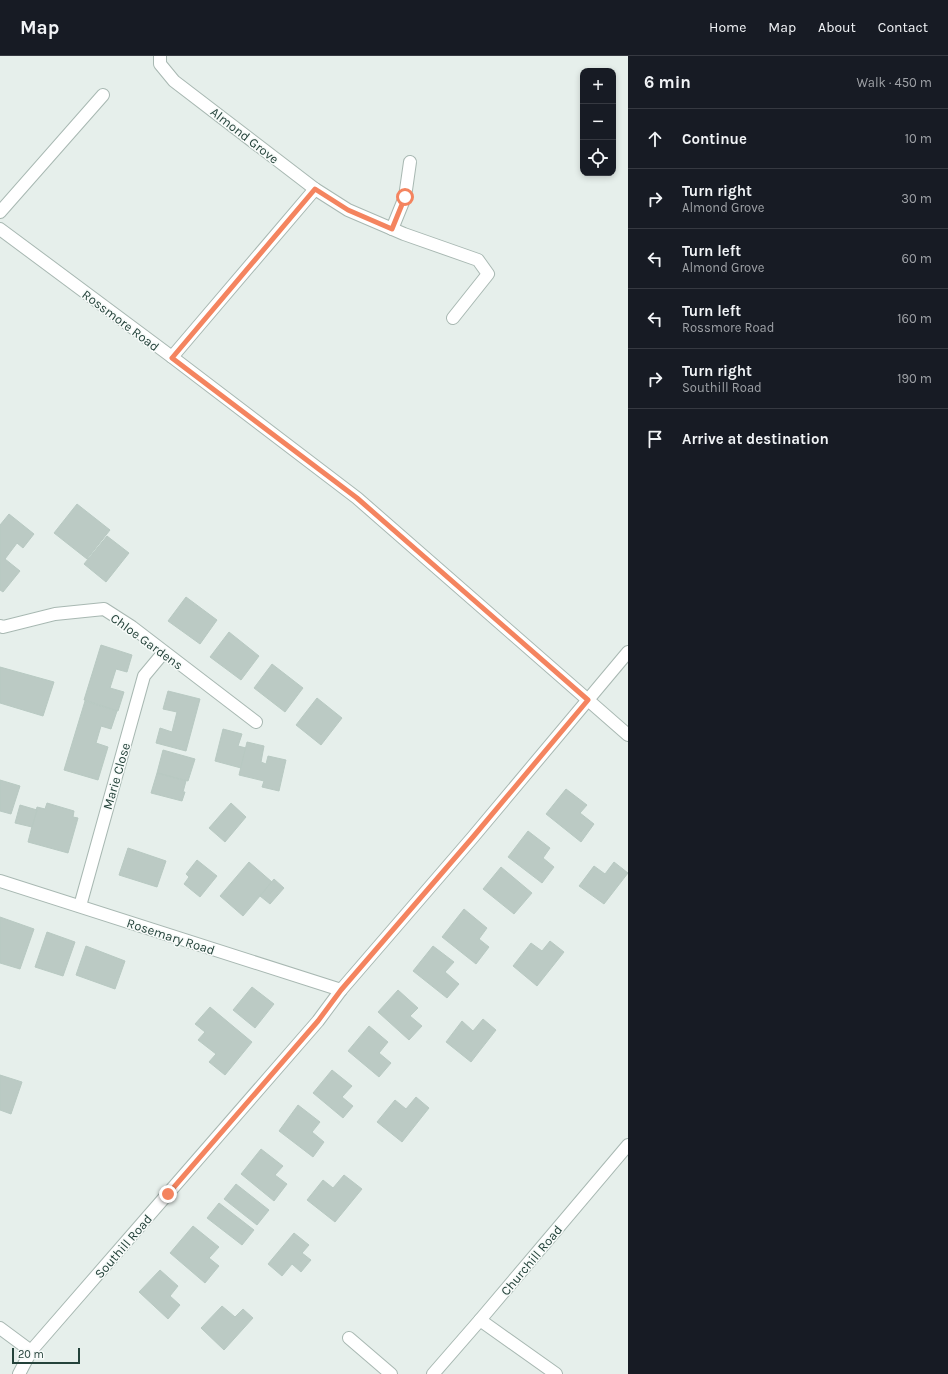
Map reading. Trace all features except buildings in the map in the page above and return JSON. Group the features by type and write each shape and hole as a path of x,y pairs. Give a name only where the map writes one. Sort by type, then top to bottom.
{"street":[{"name":"Almond Grove","path":"160,56 160,64 174,81 315,189 348,210 392,229 478,260 488,274 453,318"},
{"path":"0,212 103,95"},
{"path":"392,229 405,197 410,162"},
{"path":"172,358 315,189"},
{"name":"Rossmore Road","path":"0,229 357,498 628,735"},
{"name":"Chloe Gardens","path":"0,626 3,627 54,614 104,609 132,627 256,722"},
{"name":"Marie Close","path":"80,906 144,676 164,652"},
{"name":"Southill Road","path":"19,1374 31,1351 318,1021 341,990 473,837 628,652"},
{"name":"Rosemary Road","path":"0,881 341,990"},
{"name":"Churchill Road","path":"433,1374 628,1145"},
{"path":"480,1320 556,1374"},
{"path":"0,1328 31,1351"},
{"path":"349,1338 391,1374"}],"route":[{"path":"168,1194 318,1021 341,990 473,837 588,700 357,498 172,358 315,189 348,210 392,229 405,197"}]}
